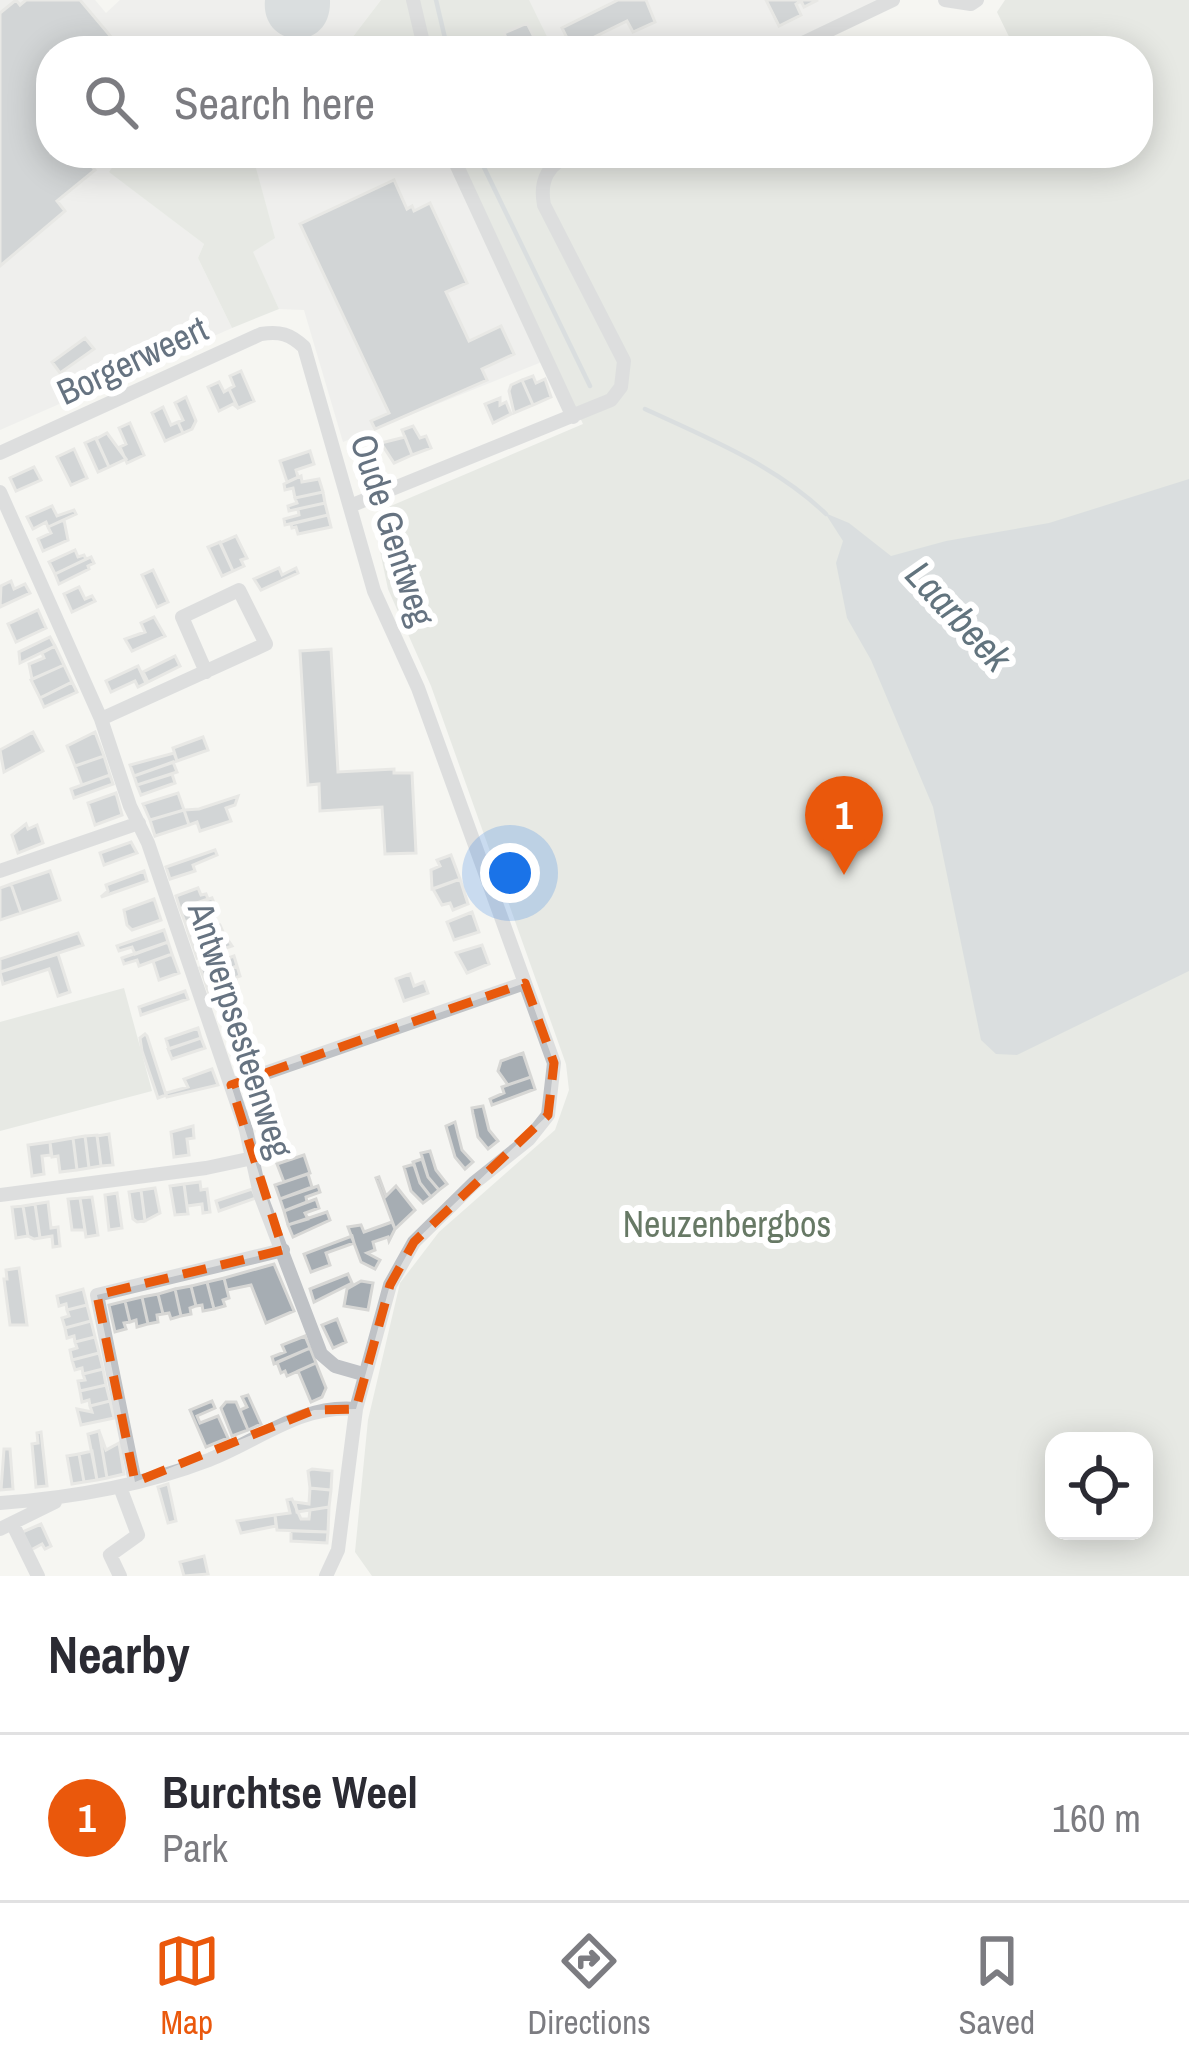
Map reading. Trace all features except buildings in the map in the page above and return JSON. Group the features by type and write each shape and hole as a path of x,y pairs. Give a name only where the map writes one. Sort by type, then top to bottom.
{"street":[{"path":"413,0 421,36"},
{"path":"817,36 893,0"},
{"path":"945,0 971,4 977,0"},
{"path":"458,168 573,417"},
{"path":"350,506 573,417 611,400 621,387 624,361 544,205 543,182 549,168"},
{"name":"Borgerweert","path":"0,453 261,334 291,335"},
{"name":"Oude Gentweg","path":"291,335 304,346 374,591 418,688 554,1063 548,1115 529,1139 474,1183 414,1242 389,1285 364,1374"},
{"name":"Antwerpsesteenweg","path":"0,492 101,719 231,1085 260,1194 321,1354 335,1366 364,1374"},
{"path":"101,719 206,672 266,644 238,590 182,617 206,672"},
{"path":"0,872 139,823"},
{"path":"231,1085 526,983"},
{"path":"0,1195 253,1158"},
{"path":"120,1576 110,1555 137,1535 97,1295 283,1250"},
{"path":"326,1576 338,1550 364,1374"},
{"path":"0,1503 62,1498 128,1485 208,1460 314,1410 356,1409"},
{"path":"38,1576 6,1526 62,1498"}],"highlighted area":[{"path":"525,983 554,1063 548,1115 414,1242 390,1285 356,1409 314,1410 135,1482 97,1295 283,1250 231,1085"}],"shaded area":[{"path":"0,0 95,0 106,13 120,0 381,0 353,36 36,36 36,168 113,168 110,172 204,244 198,258 232,328 0,430"},
{"path":"482,0 893,0 817,36 500,36"},
{"path":"256,168 464,168 554,357 343,442 304,310 279,309 252,252 274,237"}],"green space":[{"path":"381,0 529,0 547,36 353,36"},
{"name":"Neuzenbergbos","path":"1005,0 1189,0 1189,1576 372,1576 355,1552 368,1420 400,1283 439,1232 555,1130 569,1090 566,1064 431,686 388,589 375,527 379,511 583,424 464,168 1153,168 1153,36 1009,36 997,12"},
{"path":"112,168 256,168 275,238 253,252 279,309 232,328 198,258 204,244 109,172"},
{"path":"124,988 152,1091 0,1131 0,1022"}],"water":[{"path":"265,0 330,0 328,18 311,36 284,36 266,16"},
{"path":"1189,479 1189,971 1017,1055 996,1054 981,1040 933,807 871,660 847,618 836,563 843,541 825,513 849,523 891,556 1049,523"}],"waterway":[{"name":"Laarbeek","path":"436,0 444,36"},
{"name":"Laarbeek","path":"484,168 590,386"},
{"name":"Laarbeek","path":"645,409 763,467 826,514"}],"place":[{"name":"Burchtse Weel","path":"844,875"}]}
